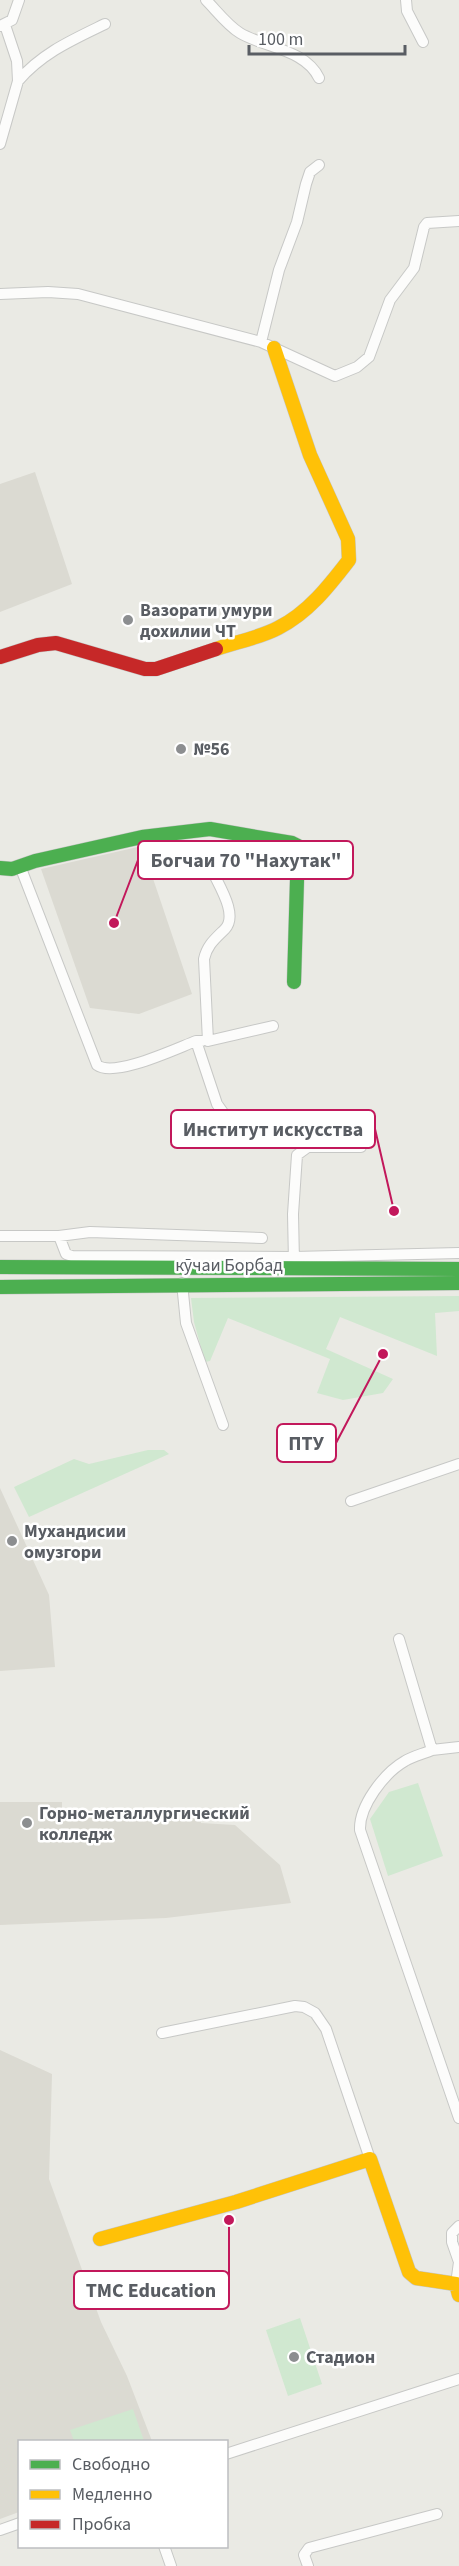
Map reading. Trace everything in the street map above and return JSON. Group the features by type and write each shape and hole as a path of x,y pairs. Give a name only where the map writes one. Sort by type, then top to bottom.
{"street":[{"path":"0,144 18,81 17,61 2,26 12,20 19,0"},
{"path":"206,0 239,32 304,60 314,68 319,78"},
{"path":"406,0 408,11 423,42"},
{"path":"18,81 32,64 52,50 105,24"},
{"path":"0,657 38,645 56,644 145,669 156,669 291,622 329,587 350,560 348,539 310,455 268,345 279,270 297,222 310,172 319,165"},
{"path":"0,294 48,292 78,294 268,345 335,376 357,367 369,357 390,300 414,268 427,223 459,221"},
{"path":"0,868 20,866 141,837 210,830 292,843 298,846 294,982"},
{"path":"20,866 97,1065 102,1069 119,1069 196,1041 208,1041 273,1026"},
{"path":"208,1041 204,959 206,949 230,923 230,914 211,868"},
{"path":"196,1041 217,1104 241,1138"},
{"path":"294,1262 293,1214 297,1155 308,1147 361,1147"},
{"path":"0,1236 59,1236 90,1232 262,1238"},
{"path":"59,1236 66,1254 72,1256 294,1262 388,1253 459,1253"},
{"name":"кӯчаи Борбад","path":"0,1267 294,1262 459,1269"},
{"path":"182,1283 186,1323 224,1425"},
{"name":"кӯчаи Борбад","path":"0,1287 182,1283 459,1283"},
{"path":"351,1501 459,1464"},
{"path":"399,1639 432,1750"},
{"path":"459,1746 432,1750 405,1761 391,1771 365,1804 360,1817 360,1830 459,2118"},
{"path":"162,2033 278,2008 304,2007 315,2013 326,2029 408,2272 416,2278 457,2290 459,2262 452,2242 452,2233 459,2226"},
{"path":"100,2239 236,2202 370,2159"},
{"path":"228,2453 459,2379"},
{"path":"308,2566 304,2555 309,2548 436,2514"},
{"path":"0,2530 18,2524"},
{"path":"164,2548 171,2566"}],"shaded area":[{"path":"35,472 72,584 0,612 0,484"},
{"path":"142,846 192,994 139,1014 90,1008 41,869"},
{"name":"Мухандисии омузгори","path":"0,1488 49,1595 55,1667 0,1671"},
{"path":"0,1802 62,1802 62,1810 200,1814 201,1823 235,1825 280,1865 291,1903 166,1918 0,1925"},
{"path":"0,2050 52,2074 49,2179 101,2322 127,2376 152,2440 18,2440 18,2512 0,2519"}],"green space":[{"path":"459,1296 459,1311 435,1313 437,1356 340,1317 326,1349 393,1379 383,1393 343,1400 317,1393 330,1359 228,1318 210,1361 205,1362 194,1322 191,1298"},
{"path":"148,1450 164,1450 169,1454 29,1517 14,1487 74,1459 89,1464"},
{"path":"418,1783 443,1856 388,1876 370,1819 389,1792"},
{"name":"Стадион","path":"300,2318 322,2384 288,2396 266,2330"},
{"path":"133,2409 144,2440 74,2440 70,2430"}],"traffic: fast":[{"path":"0,868 12,869 35,861 142,837 210,829 292,843 298,846 294,982"},
{"path":"0,1267 459,1269"},
{"path":"0,1287 459,1283"}],"traffic: slow":[{"path":"216,649 263,635 289,622 317,598 349,560 348,539 310,455 274,348"},
{"path":"100,2239 236,2202 370,2159 409,2272 416,2278 456,2284 459,2295"}],"traffic: jam":[{"path":"0,657 38,645 56,643 145,669 156,669 216,649"}],"place":[{"name":"Вазорати умури дохилии ЧТ","path":"128,620"},
{"name":"№56","path":"181,749"},
{"name":"Богчаи 70 \"Нахутак\"","path":"114,923"},
{"name":"Институт искусства","path":"394,1211"},
{"name":"ПТУ","path":"383,1354"},
{"name":"Мухандисии омузгори","path":"12,1541"},
{"name":"Горно-металлургический колледж","path":"27,1823"},
{"name":"TMC Education","path":"229,2220"},
{"name":"Стадион","path":"294,2357"}]}
